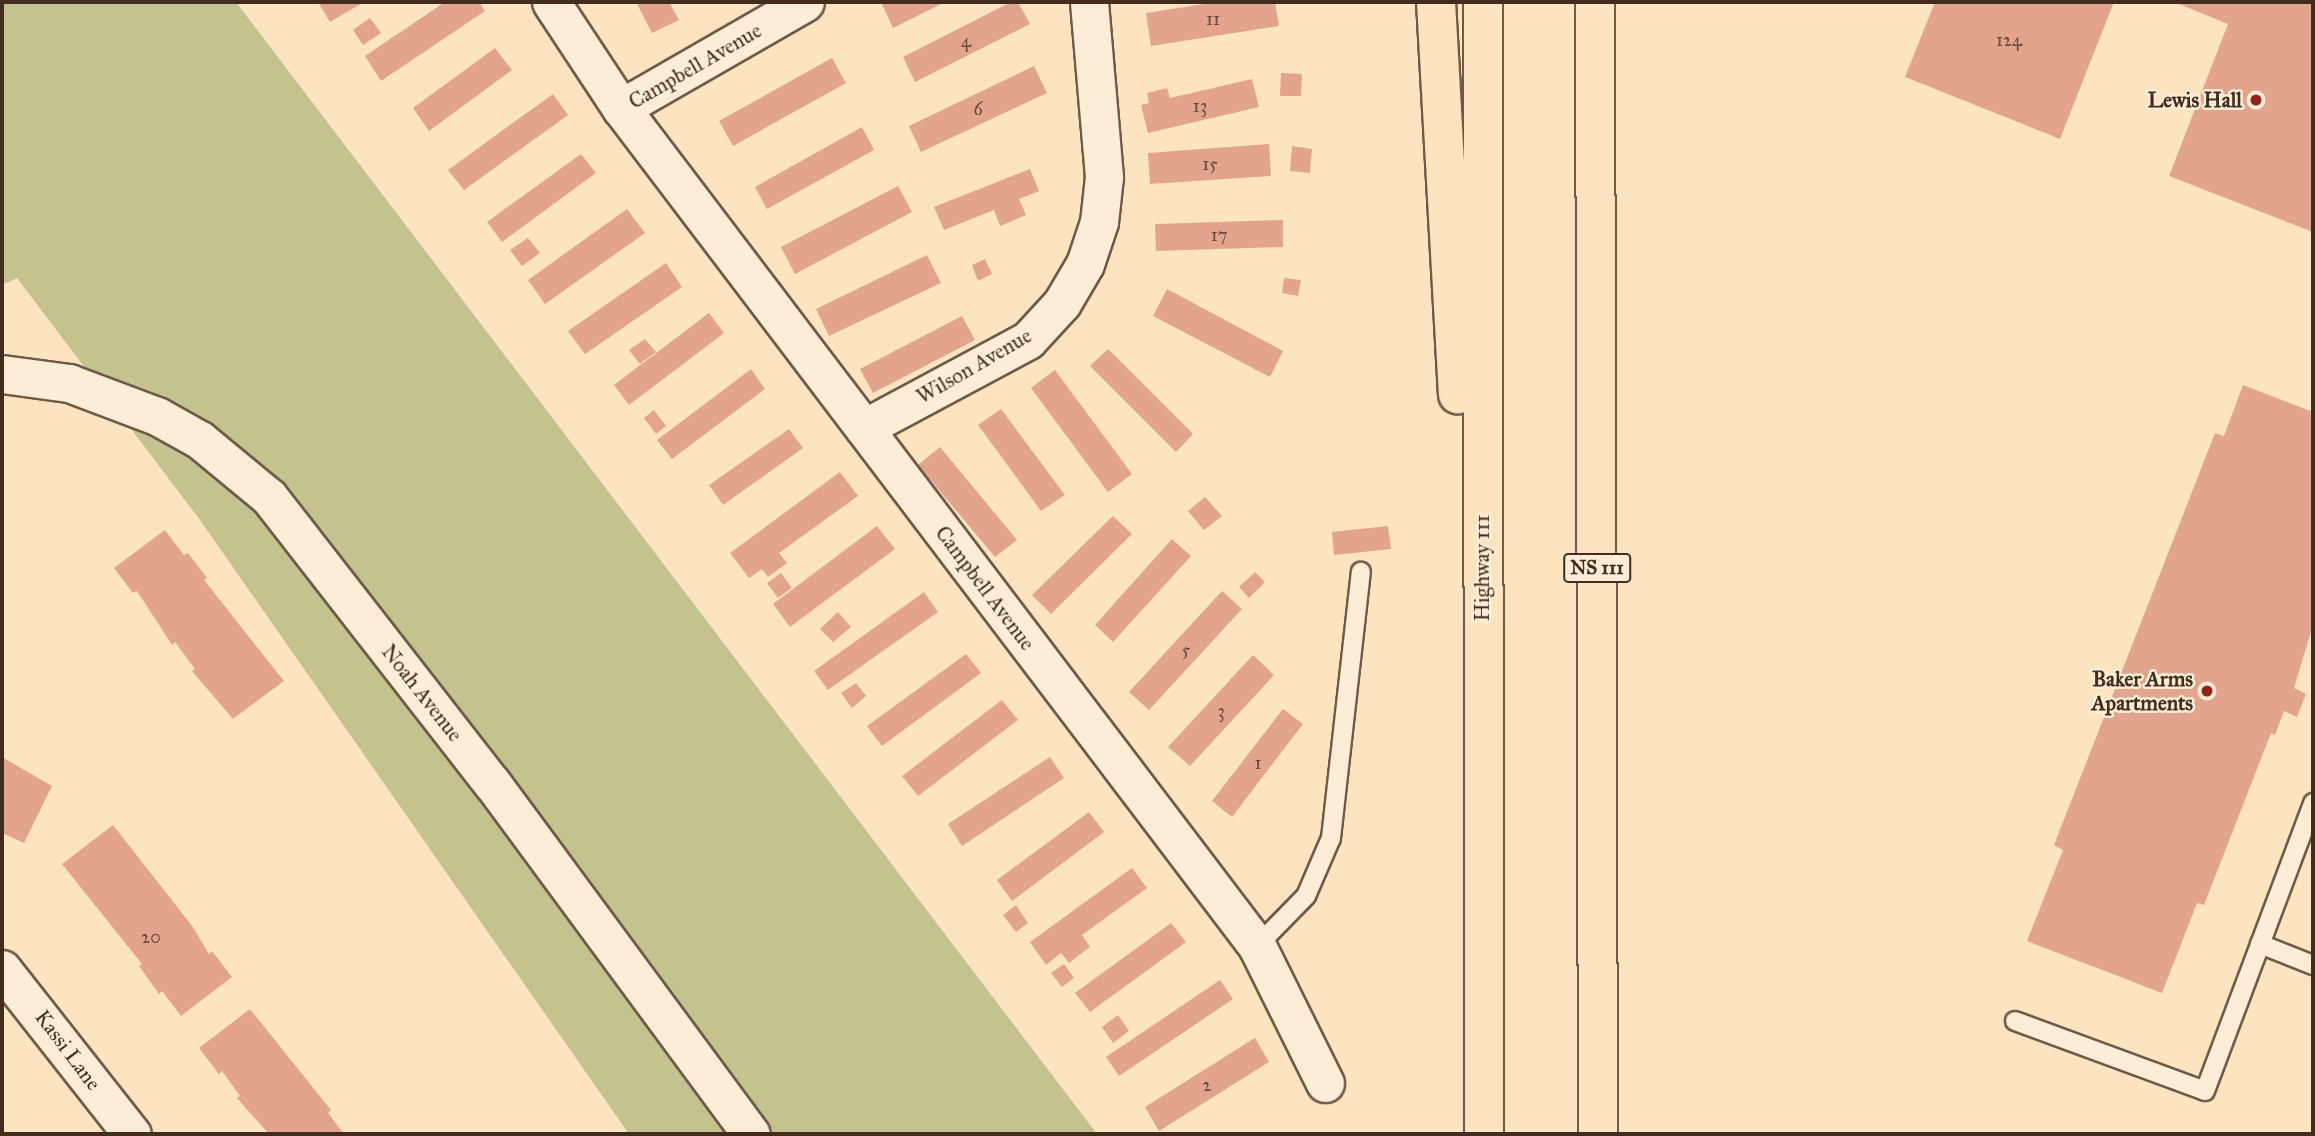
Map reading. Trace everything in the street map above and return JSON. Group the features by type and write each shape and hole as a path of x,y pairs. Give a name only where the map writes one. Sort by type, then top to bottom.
{"highway":[{"path":"1436,2 1482,819"},
{"name":"Highway 111","path":"1483,2 1484,1134"},
{"name":"NS 111","path":"1595,2 1598,1134"}],"street":[{"name":"Campbell Avenue","path":"551,2 621,108 1257,946 1325,1083"},
{"name":"Campbell Avenue","path":"621,108 805,2"},
{"name":"Wilson Avenue","path":"864,428 1028,340 1062,303 1085,264 1099,222 1104,177 1089,2"},
{"name":"Noah Avenue","path":"2,374 69,383 157,416 200,440 269,497 492,783 751,1134"},
{"name":"Kassi Lane","path":"2,969 132,1134"}],"lane":[{"path":"1257,946 1306,896 1331,838 1361,572"},
{"path":"2015,1021 2206,1091 2313,803"},
{"path":"2260,944 2313,965"}],"shaded area":[{"path":"2,2 236,2 1097,1134 629,1134 200,520 17,278 2,285"}],"building":[{"path":"318,2 364,2 330,22"},
{"path":"445,2 479,2 485,11 381,81 365,56"},
{"path":"636,2 669,2 679,20 652,33"},
{"path":"881,2 945,2 893,28"},
{"path":"1011,2 1018,2 1030,24 915,82 903,57"},
{"path":"1217,2 1275,2 1279,26 1151,46 1146,13"},
{"name":"Lewis Hall","path":"1935,2 2114,2 2060,139 1905,77"},
{"name":"Lewis Hall","path":"2174,2 2313,2 2313,232 2169,176 2228,24"},
{"path":"370,18 381,33 363,45 353,30"},
{"path":"495,48 512,70 429,131 413,108"},
{"path":"832,58 846,83 733,146 719,121"},
{"path":"1034,66 1047,93 921,152 909,126"},
{"path":"1281,73 1302,74 1301,96 1280,96"},
{"path":"1252,79 1259,107 1148,133 1141,105 1149,103 1147,93 1167,88 1170,98"},
{"path":"553,94 568,115 464,190 448,170"},
{"path":"862,127 874,150 767,209 755,187"},
{"path":"1269,144 1271,176 1150,184 1148,153"},
{"path":"1292,146 1312,149 1310,173 1290,171"},
{"path":"581,154 596,173 502,242 487,222"},
{"path":"1030,169 1039,191 1019,199 1026,215 1000,226 994,210 944,230 934,207"},
{"path":"898,186 912,212 795,274 781,247"},
{"path":"627,209 645,233 545,304 528,280"},
{"path":"1283,220 1283,247 1156,251 1155,224"},
{"path":"528,238 540,253 522,266 510,250"},
{"path":"927,255 941,283 829,336 816,309"},
{"path":"985,259 992,274 978,281 972,265"},
{"path":"666,263 682,287 585,354 568,331"},
{"path":"1284,278 1301,280 1298,296 1282,293"},
{"path":"1167,289 1283,351 1270,377 1153,316"},
{"path":"709,313 724,333 629,405 614,385"},
{"path":"962,316 975,340 873,393 860,369"},
{"path":"645,339 656,352 640,364 629,350"},
{"path":"1108,349 1193,434 1176,452 1090,366"},
{"path":"751,369 765,389 672,459 657,440"},
{"path":"1055,370 1132,474 1108,492 1031,388"},
{"name":"Baker Arms Apartments","path":"2243,385 2313,412 2313,625 2294,688 2306,694 2297,717 2284,711 2275,735 2271,733 2204,905 2197,903 2162,993 2027,941 2063,850 2054,845 2215,433 2224,436"},
{"path":"1001,409 1065,495 1041,511 978,425"},
{"path":"654,410 666,426 656,434 644,418"},
{"path":"789,429 803,448 723,505 709,485"},
{"path":"940,447 1017,540 995,557 918,465"},
{"path":"840,472 858,496 779,553 787,563 768,577 762,569 749,578 730,553"},
{"path":"1205,497 1222,516 1204,530 1188,511"},
{"path":"1113,516 1132,534 1051,614 1032,595"},
{"path":"877,526 895,549 790,627 773,604"},
{"path":"1388,526 1391,549 1334,555 1332,532"},
{"path":"165,530 184,555 188,553 207,578 204,580 284,681 233,719 192,671 195,669 175,642 172,645 137,591 133,593 114,568"},
{"path":"1172,539 1191,556 1113,642 1095,625"},
{"path":"1255,572 1265,582 1249,598 1239,587"},
{"path":"781,573 792,588 778,598 767,583"},
{"path":"1222,591 1242,609 1149,710 1129,692"},
{"path":"924,592 938,612 828,690 814,671"},
{"path":"838,612 851,627 833,642 820,629"},
{"path":"966,654 981,673 882,746 867,726"},
{"path":"1253,655 1274,675 1190,766 1168,747"},
{"path":"856,683 866,696 852,708 841,693"},
{"path":"1002,700 1018,720 918,796 902,776"},
{"path":"1283,709 1303,724 1232,817 1212,801"},
{"path":"2,757 52,786 24,843 2,833"},
{"path":"1050,757 1064,778 962,846 948,824"},
{"path":"1089,812 1104,832 1012,901 997,880"},
{"path":"113,825 193,927 209,954 212,951 232,977 181,1016 162,991 159,994 139,966 142,964 62,864"},
{"path":"1132,868 1147,888 1082,935 1090,947 1069,963 1061,953 1046,965 1030,942"},
{"path":"1016,905 1028,923 1016,932 1003,915"},
{"path":"1171,923 1186,942 1090,1012 1075,993"},
{"path":"1064,964 1074,978 1062,987 1051,973"},
{"path":"1220,980 1233,999 1119,1076 1106,1057"},
{"path":"250,1009 331,1110 328,1113 344,1134 269,1134 237,1098 240,1096 222,1071 219,1074 199,1048"},
{"path":"1118,1015 1129,1031 1113,1043 1102,1027"},
{"path":"1255,1038 1269,1062 1159,1131 1145,1107"}],"place":[{"name":"Lewis Hall","path":"2256,100"},
{"name":"Baker Arms Apartments","path":"2207,691"}]}
